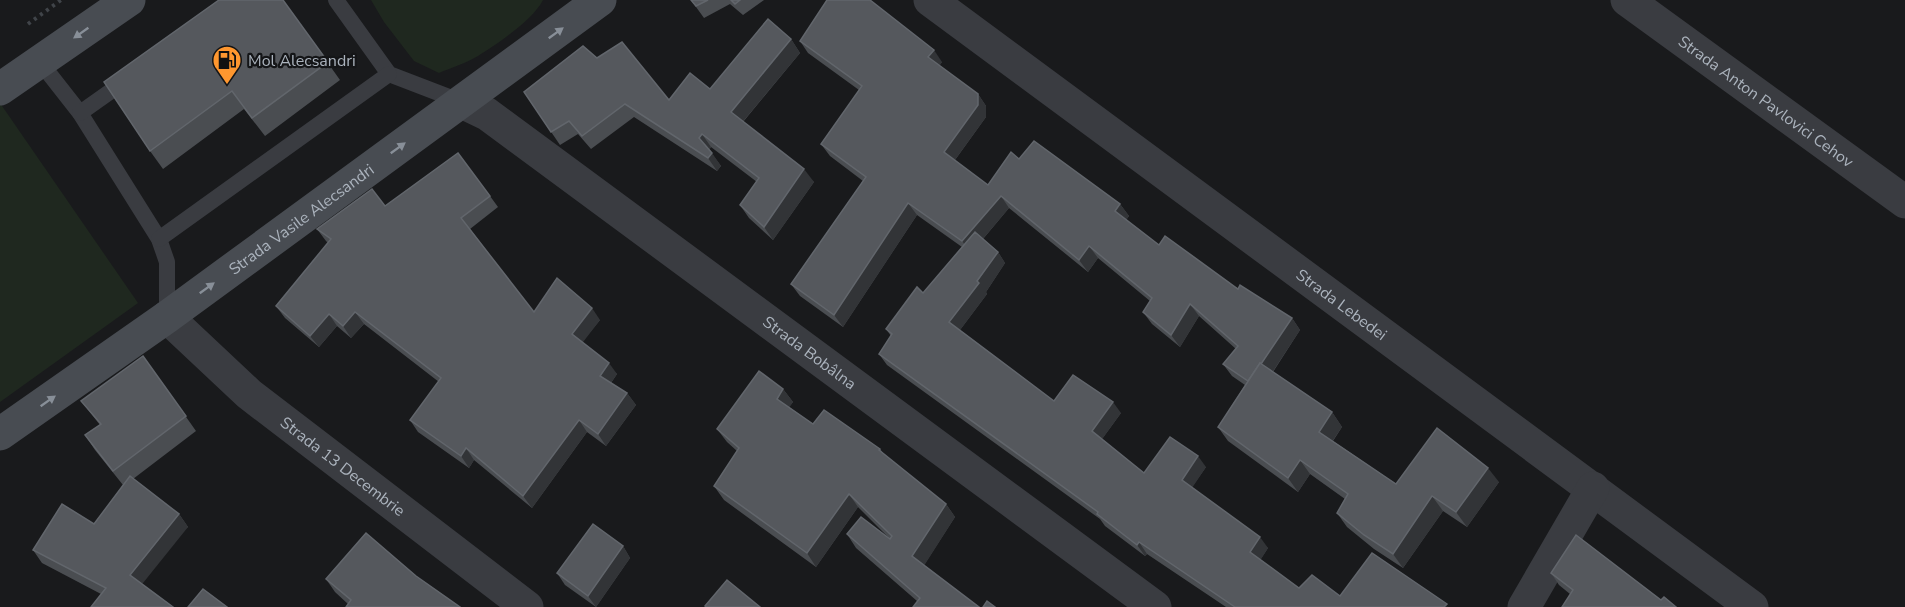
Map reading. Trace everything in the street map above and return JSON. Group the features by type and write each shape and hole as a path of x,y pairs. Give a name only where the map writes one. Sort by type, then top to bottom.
{"street":[{"path":"0,89 129,0"},
{"name":"Strada Vasile Alecsandri","path":"0,434 167,317 600,0"},
{"name":"Strada Lebedei","path":"930,0 1752,607"},
{"name":"Strada Anton Pavlovici Cehov","path":"1627,0 1905,202"},
{"name":"Strada Bobâlna","path":"462,102 487,114 1155,607"},
{"name":"Strada 13 Decembrie","path":"167,317 249,394 527,607"},
{"path":"1524,607 1593,488"}],"lane":[{"path":"336,0 389,74 462,102"},
{"path":"40,62 80,113 159,239 167,262 167,317"},
{"path":"80,113 145,67"},
{"path":"159,239 389,74"}],"path":[{"path":"26,25 61,0"}],"shaded area":[{"path":"371,0 543,0 531,16 495,45 473,59 439,73 414,61 384,22"},
{"path":"0,103 138,303 0,402"}],"building":[{"name":"Mol Alecsandri","path":"219,0 283,0 328,62 252,118 232,91 150,151 104,82"},
{"path":"691,0 708,0 696,6"},
{"path":"827,0 870,0 934,50 928,57 978,94 978,105 944,152 988,185 1011,152 1019,159 1034,141 1120,204 1115,211 1159,245 1165,236 1238,289 1240,285 1292,318 1248,381 1223,364 1238,346 1190,304 1171,335 1143,312 1152,298 1089,246 1079,260 1001,196 962,241 908,203 834,315 791,284 866,177 821,144 862,86 800,41"},
{"path":"768,19 791,39 731,112 804,169 764,227 740,205 759,178 702,134 699,138 712,153 708,158 625,104 582,136 569,121 551,132 524,92 583,46 597,58 622,42 669,100 690,73 710,89"},
{"path":"458,153 490,196 461,218 534,312 557,278 592,308 572,334 609,363 600,376 627,393 598,434 579,420 523,496 466,448 461,456 410,420 441,378 355,312 343,326 329,314 310,336 276,306 331,239 317,229 372,189 385,206"},
{"path":"975,232 998,252 977,281 979,283 949,322 1054,401 1073,375 1113,402 1092,431 1144,473 1170,437 1198,456 1182,480 1260,537 1250,552 1299,588 1312,575 1340,596 1372,553 1447,604 1444,607 1235,607 1139,542 1137,545 1097,514 1098,512 879,354 892,334 886,329 917,287 923,293"},
{"path":"143,356 186,416 113,471 85,435 101,424 81,401"},
{"path":"1260,363 1332,412 1319,432 1396,484 1437,428 1488,468 1456,512 1432,496 1393,554 1364,535 1337,513 1348,494 1300,460 1288,478 1218,427"},
{"path":"759,371 783,389 777,399 813,424 824,410 880,449 946,504 912,556 979,607 913,607 920,598 847,534 861,517 890,539 892,536 849,494 807,553 714,486 739,448 717,429"},
{"path":"130,476 179,514 130,575 173,607 91,607 106,588 33,550 62,504 94,524"},
{"path":"593,524 623,546 588,596 557,573"},
{"path":"366,533 416,576 460,607 346,607 351,600 326,579"},
{"path":"1576,535 1661,600 1664,597 1676,607 1562,607 1573,590 1551,573"},
{"path":"727,580 760,607 706,607"},
{"path":"203,589 227,607 188,607"},
{"path":"987,601 995,607 983,607"}],"place":[{"name":"Mol Alecsandri","path":"227,86"}]}
